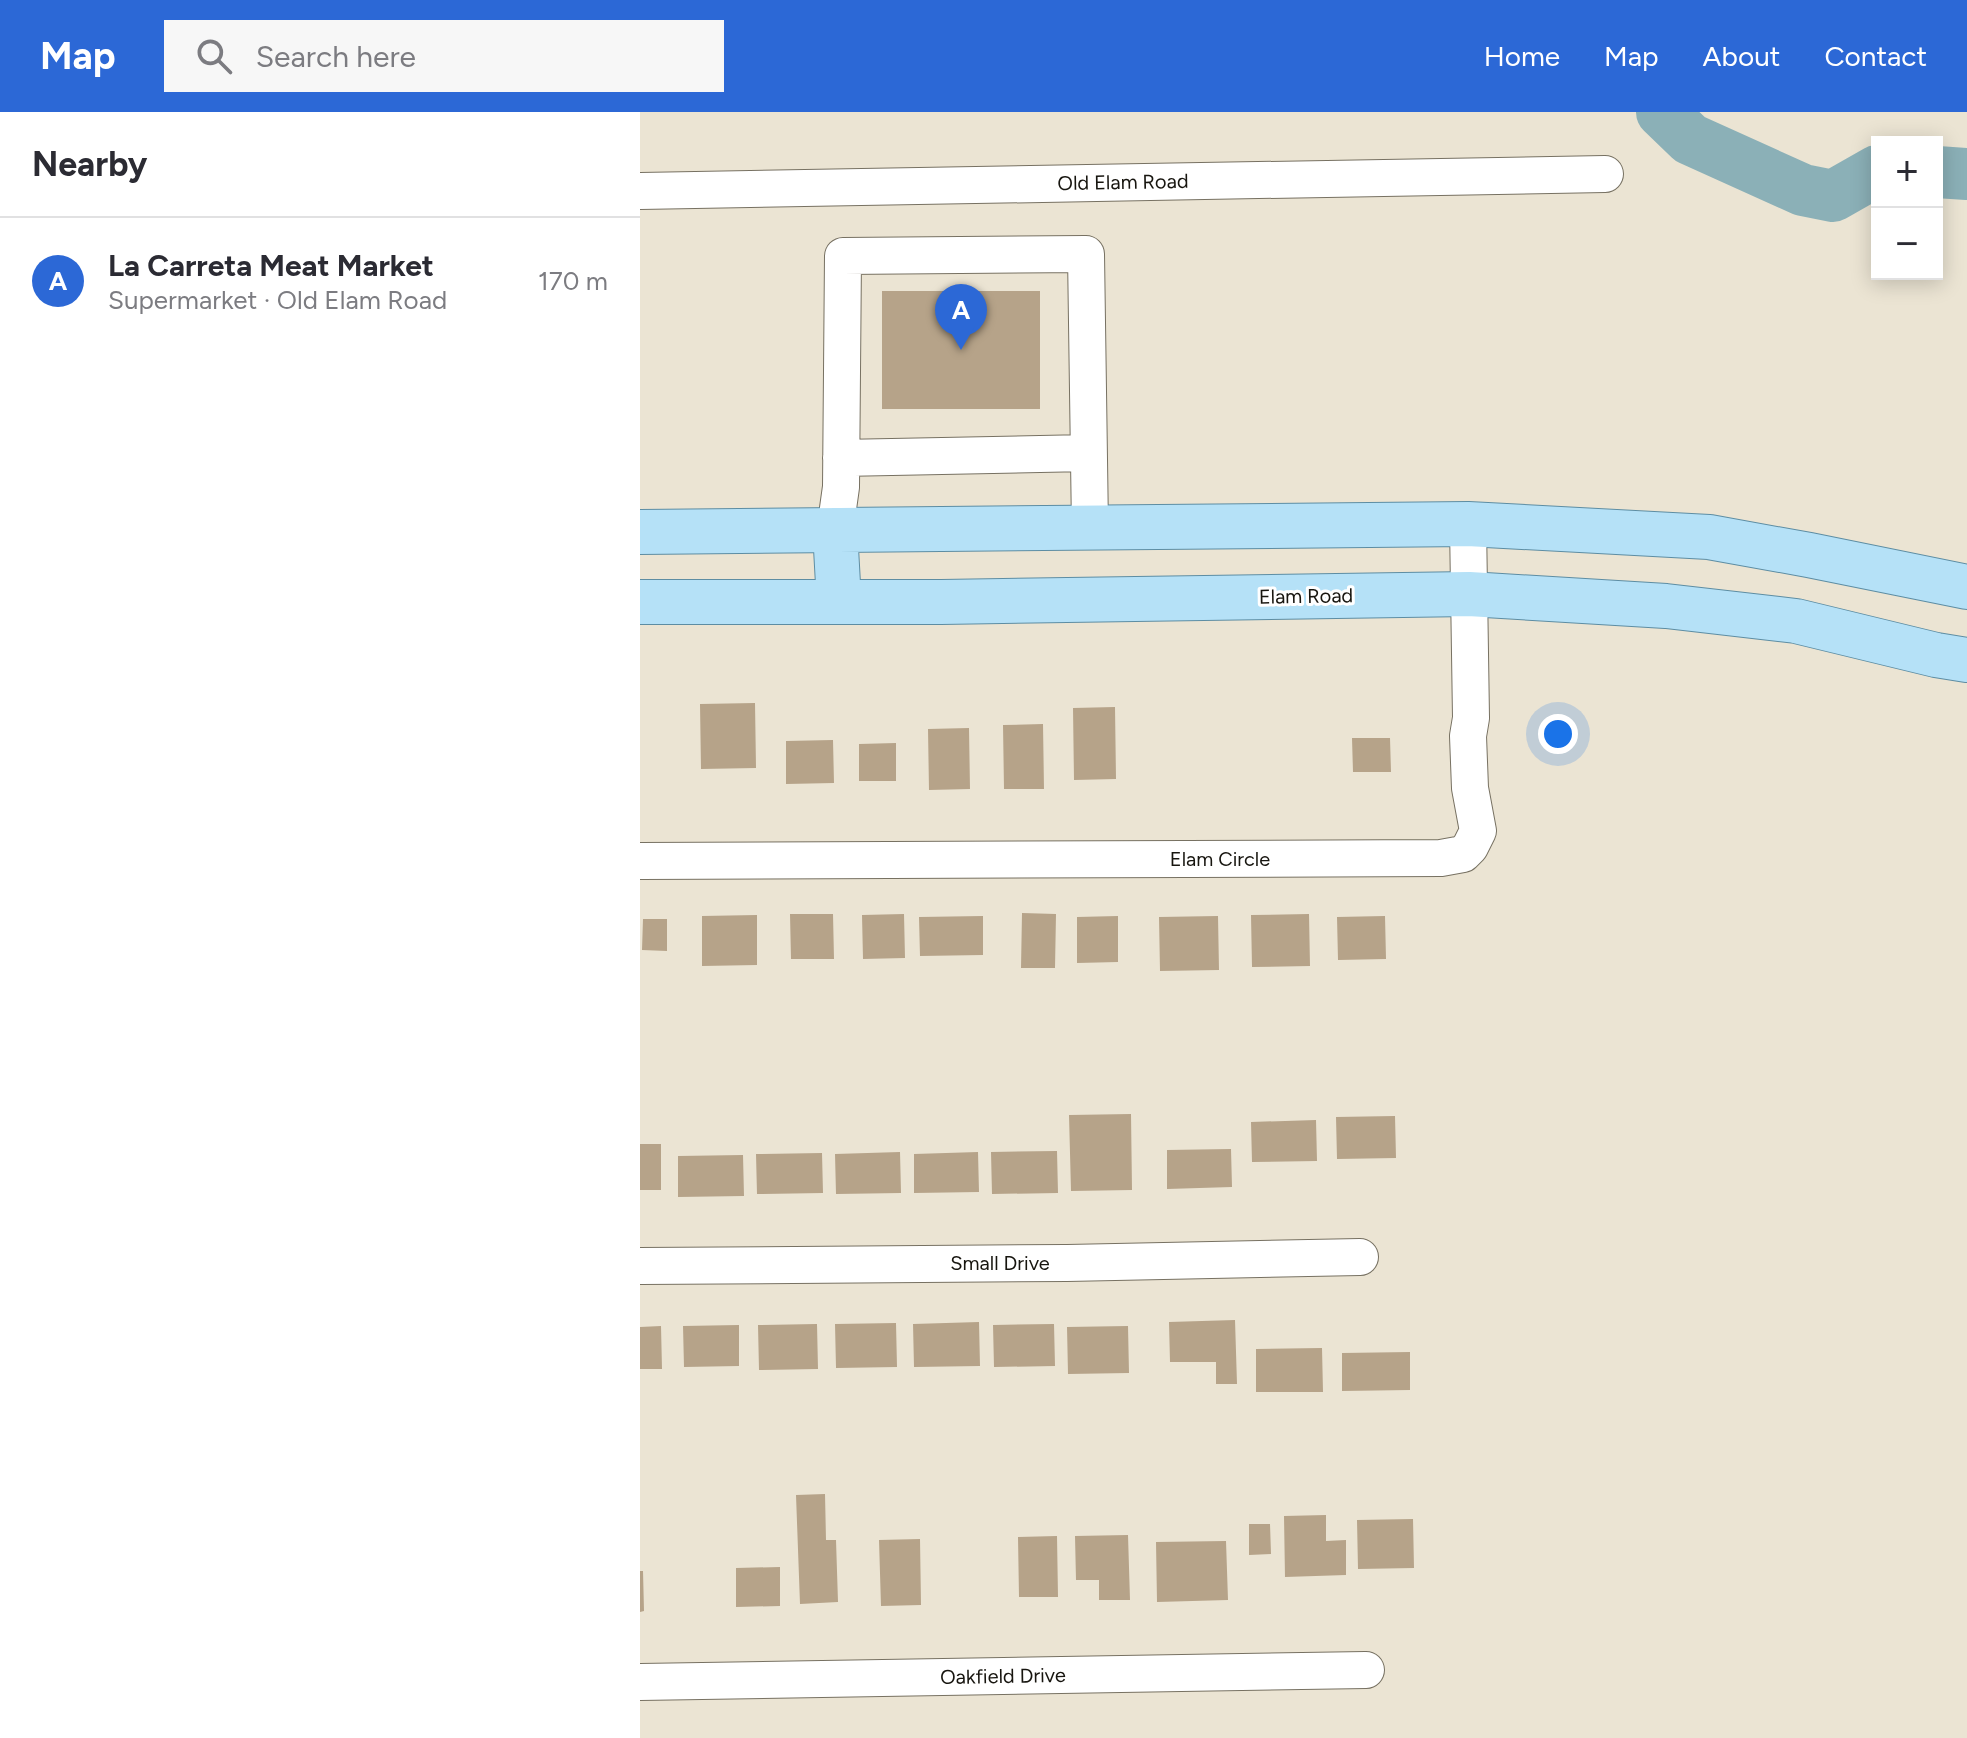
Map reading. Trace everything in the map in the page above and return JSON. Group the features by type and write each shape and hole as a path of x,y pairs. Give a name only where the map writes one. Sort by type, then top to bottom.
{"main road":[{"path":"640,532 1468,524 1709,537 1967,587"},
{"path":"835,530 839,602"},
{"name":"Elam Road","path":"640,602 941,602 1469,594 1666,606 1796,621 1967,660"}],"street":[{"name":"Old Elam Road","path":"640,191 1605,174"},
{"path":"835,530 841,487 843,256 1086,254 1090,528"},
{"path":"841,458 1088,453"},
{"name":"Elam Circle","path":"640,861 1441,858 1463,854 1478,831 1470,788 1468,736 1471,718 1468,524"},
{"name":"Small Drive","path":"640,1266 1360,1257"},
{"name":"Oakfield Drive","path":"640,1682 1366,1670"}],"building":[{"path":"882,291 1040,291 1040,409 882,409"},
{"path":"755,703 756,768 701,769 700,704"},
{"path":"1115,707 1116,779 1074,780 1073,708"},
{"path":"1043,724 1044,789 1004,789 1003,725"},
{"path":"969,728 970,789 929,790 928,729"},
{"path":"1352,738 1390,738 1391,772 1353,772"},
{"path":"833,740 834,783 786,784 786,741"},
{"path":"896,743 896,781 859,781 859,744"},
{"path":"1022,913 1056,914 1055,968 1021,968"},
{"path":"790,914 833,914 834,959 791,959"},
{"path":"904,914 905,958 863,959 862,915"},
{"path":"1309,914 1310,966 1252,967 1251,915"},
{"path":"757,915 757,965 702,966 702,916"},
{"path":"983,916 983,955 920,956 919,917"},
{"path":"1118,916 1118,962 1077,963 1077,917"},
{"path":"1218,916 1219,970 1160,971 1159,917"},
{"path":"1385,916 1386,959 1338,960 1337,917"},
{"path":"643,919 667,919 667,951 642,950"},
{"path":"1131,1114 1132,1190 1071,1191 1069,1115"},
{"path":"1395,1116 1396,1158 1337,1159 1336,1117"},
{"path":"1316,1120 1317,1161 1252,1162 1251,1122"},
{"path":"640,1144 661,1144 661,1190 640,1190"},
{"path":"1231,1149 1232,1187 1167,1189 1167,1150"},
{"path":"1057,1151 1058,1193 992,1194 991,1152"},
{"path":"900,1152 901,1193 836,1194 835,1154"},
{"path":"978,1152 979,1192 914,1193 914,1154"},
{"path":"822,1153 823,1193 757,1194 756,1154"},
{"path":"743,1155 744,1196 678,1197 678,1156"},
{"path":"1235,1320 1237,1384 1216,1384 1216,1362 1170,1362 1169,1322"},
{"path":"979,1322 980,1366 914,1367 913,1324"},
{"path":"896,1323 897,1367 836,1368 835,1324"},
{"path":"817,1324 818,1369 759,1370 758,1325"},
{"path":"1054,1324 1055,1366 994,1367 993,1325"},
{"path":"739,1325 739,1366 684,1367 683,1326"},
{"path":"661,1326 662,1369 640,1369 640,1327"},
{"path":"1128,1326 1129,1373 1068,1374 1067,1327"},
{"path":"1322,1348 1323,1392 1256,1392 1256,1349"},
{"path":"1410,1352 1410,1390 1342,1391 1342,1353"},
{"path":"825,1494 826,1540 836,1540 838,1602 800,1604 796,1495"},
{"path":"1326,1515 1326,1541 1346,1540 1346,1575 1285,1577 1284,1516"},
{"path":"1413,1519 1414,1568 1358,1569 1357,1520"},
{"path":"1249,1524 1270,1524 1271,1554 1249,1555"},
{"path":"1128,1535 1130,1600 1099,1600 1099,1580 1076,1580 1075,1536"},
{"path":"1057,1536 1058,1597 1019,1597 1018,1537"},
{"path":"920,1539 921,1605 881,1606 879,1540"},
{"path":"1226,1541 1228,1600 1157,1602 1156,1542"},
{"path":"780,1567 780,1606 736,1607 736,1568"},
{"path":"640,1571 643,1571 644,1611 640,1612"}],"waterway":[{"path":"1662,112 1690,139 1803,190 1833,196 1871,174"},
{"path":"1943,172 1967,174"}],"place":[{"name":"La Carreta Meat Market","path":"961,350"}]}
